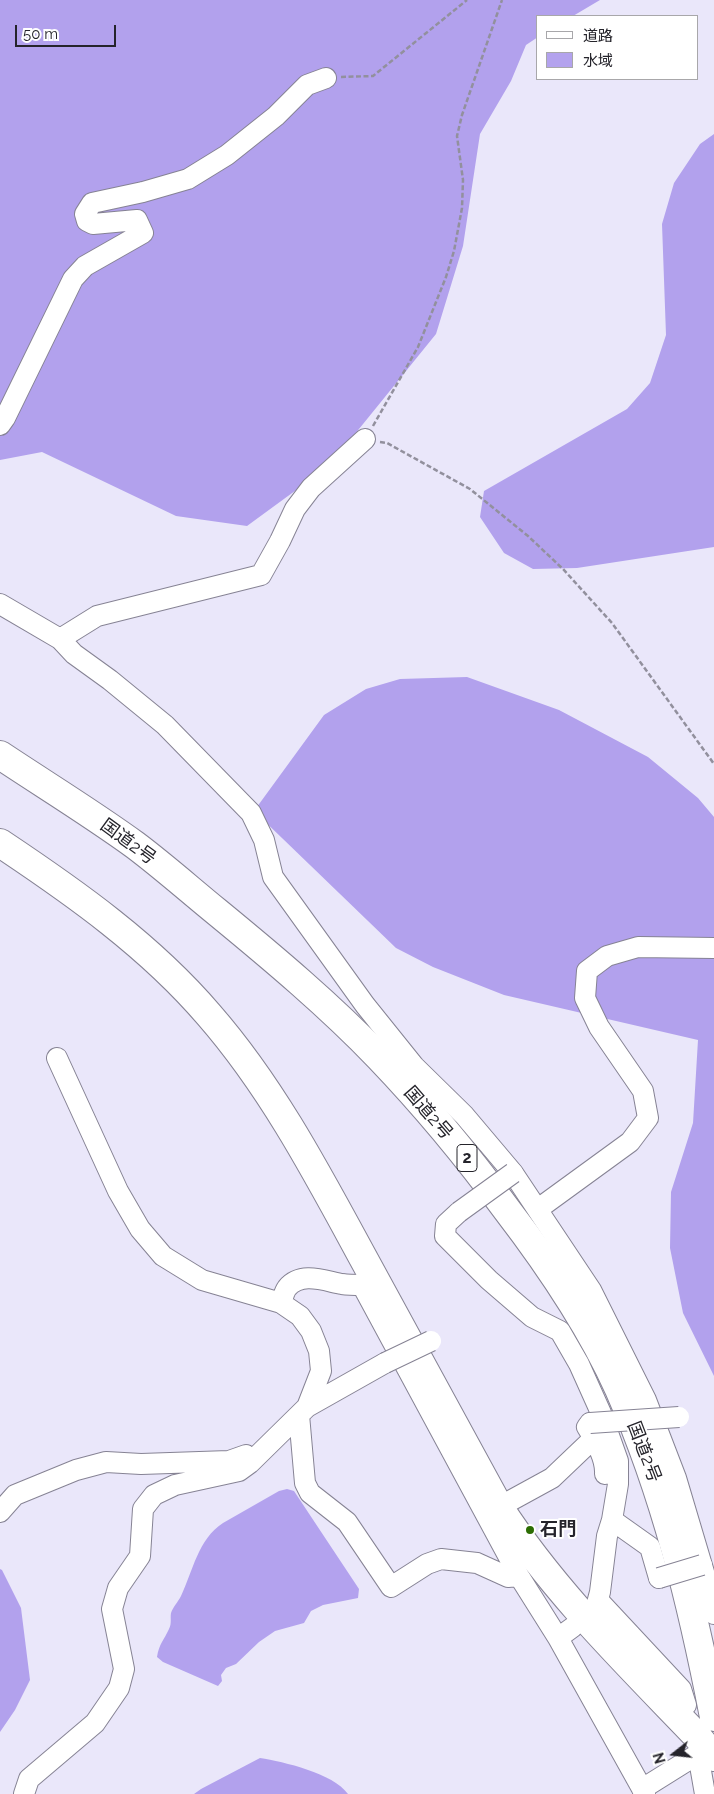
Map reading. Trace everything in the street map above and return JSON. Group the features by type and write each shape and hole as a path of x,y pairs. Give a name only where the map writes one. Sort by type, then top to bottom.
{"highway":[{"name":"国道2号","path":"0,755 135,846 270,956 380,1058 480,1173 524,1232 562,1286 590,1333 618,1387 641,1441 678,1555 708,1737"},
{"name":"国道2号","path":"0,843 122,931 154,958 209,1015 235,1047 261,1084 312,1166 499,1507 519,1538 578,1612 708,1737"}],"street":[{"path":"0,425 73,279 85,266 143,233 137,220 93,224 87,221 85,214 92,203 143,192 188,179 227,155 276,116 307,85 326,78"},
{"path":"60,639 97,616 261,575 280,541 294,509 311,488 365,439"},
{"path":"0,604 60,639 74,654 165,724 251,813 264,840 273,876 365,1005 414,1066 464,1115 513,1173 591,1290 646,1400 676,1478 702,1565 714,1614"},
{"path":"538,1209 630,1142 648,1118 643,1091 599,1027 585,998 588,971 607,956 638,947 714,948"},
{"path":"57,1058 118,1191 140,1229 163,1256 202,1280 281,1302 300,1316 311,1331 319,1351 320,1371 303,1411 305,1483 310,1493 347,1522 391,1587 427,1564 440,1559 477,1563 508,1577 519,1576"},
{"path":"513,1173 459,1212 446,1224 445,1236 489,1280 532,1317 560,1331 579,1364 601,1414 618,1461 618,1484 597,1603 680,1689 686,1705"},
{"path":"281,1302 286,1289 293,1283 305,1279 320,1278 343,1284 362,1285 519,1576 566,1632 644,1792 698,1754 705,1794"},
{"path":"24,1794 29,1779 95,1723 119,1688 124,1669 112,1609 118,1588 140,1556 143,1509 154,1495 175,1486 239,1471 250,1463 260,1451 303,1411 332,1392 431,1341"},
{"path":"499,1507 552,1478 592,1430 679,1417"},
{"path":"592,1430 606,1465 600,1516 610,1528 650,1547 659,1578 702,1565"},
{"path":"0,1512 15,1495 76,1470 106,1462 141,1464 228,1461 260,1451"}],"path":[{"path":"326,78 373,76 467,0"},
{"path":"502,0 462,115 457,136 463,180 462,208 454,251 446,277 418,347 365,439 387,443 470,489 528,536 563,569 612,623 714,764"}],"shaded area":[{"path":"0,0 600,0 575,15 536,15 536,38 526,45 511,81 480,134 463,246 436,334 329,466 247,526 176,516 42,452 0,460"},
{"path":"714,134 714,547 577,568 533,569 504,553 480,517 484,491 627,409 650,383 666,335 662,224 674,183 700,144"},
{"path":"467,677 559,710 648,757 698,798 714,817 714,1376 683,1313 670,1248 671,1192 693,1123 698,1040 504,995 433,967 396,948 254,811 324,715 366,689 400,679"},
{"path":"0,1569 21,1608 30,1680 15,1710 0,1732"},
{"path":"260,1758 282,1762 320,1774 341,1787 348,1794 194,1794"}],"water":[{"path":"287,1489 294,1491 359,1589 358,1598 323,1605 311,1611 304,1623 275,1631 259,1642 236,1664 226,1668 221,1675 222,1681 218,1686 163,1662 157,1657 160,1645 170,1627 171,1613 181,1596 197,1556 208,1538 223,1523 279,1491"}],"place":[{"name":"石門","path":"530,1530"}]}
